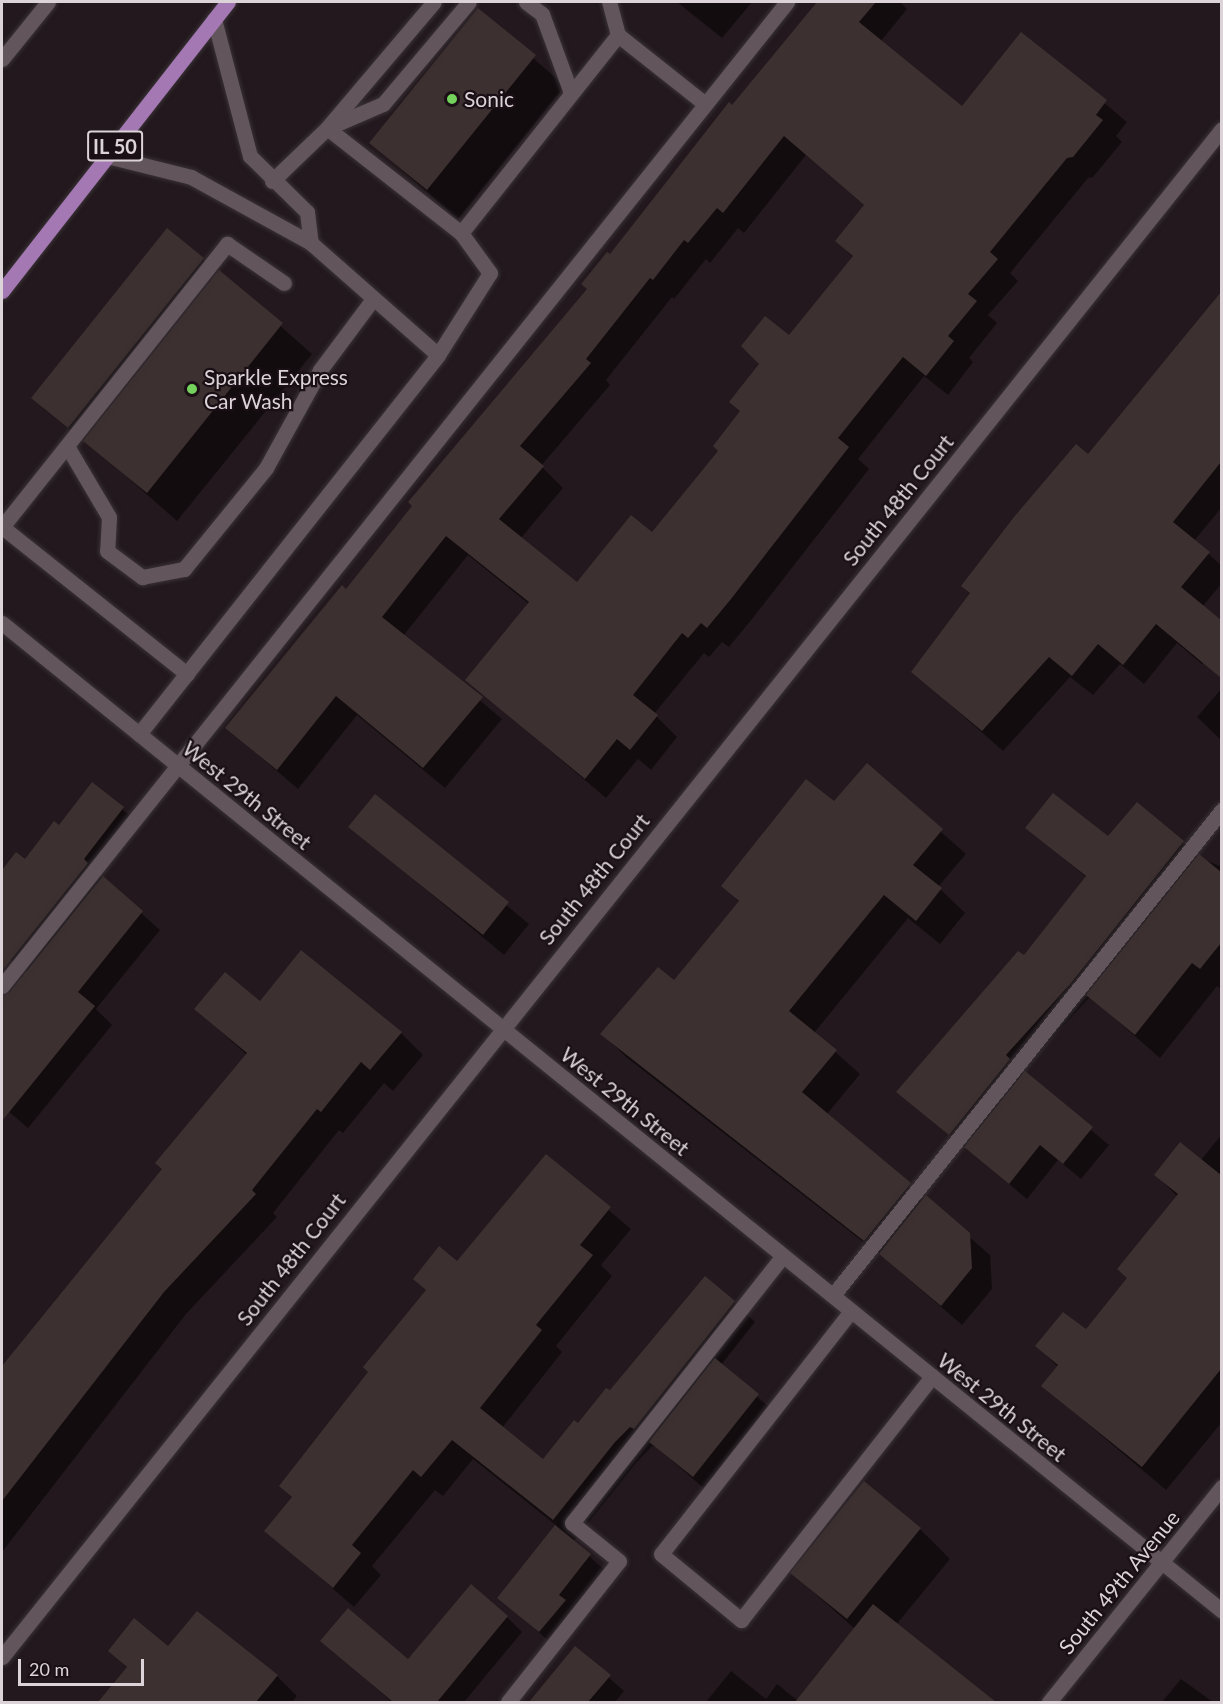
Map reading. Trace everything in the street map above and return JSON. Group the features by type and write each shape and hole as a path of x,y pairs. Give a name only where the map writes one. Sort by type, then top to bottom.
{"main road":[{"name":"IL 50","path":"2,291 228,2"}],"street":[{"path":"2,59 48,2"},
{"path":"272,181 327,128 434,2"},
{"path":"327,128 383,105 469,2"},
{"path":"526,2 542,14 571,93"},
{"path":"609,2 618,35 705,104"},
{"path":"2,986 787,2"},
{"path":"214,19 250,156 272,181 307,212 311,243"},
{"path":"461,233 618,35"},
{"path":"139,734 438,355 490,273 461,233 327,128"},
{"name":"South 48th Court","path":"2,1657 501,1028 1221,129"},
{"path":"107,156 192,177 311,243 438,355"},
{"path":"187,674 2,527 227,244 284,283"},
{"path":"67,446 109,517 108,551 142,577 184,569 266,468 320,370 373,298"},
{"name":"West 29th Street","path":"2,623 1221,1611"},
{"path":"833,1295 1221,810"},
{"path":"508,1702 619,1562 572,1523 783,1256"},
{"path":"851,1311 661,1554 741,1620 932,1376"},
{"name":"South 49th Avenue","path":"1049,1702 1221,1487"}],"building":[{"path":"817,2 876,2 859,22 962,106 1021,32 1107,100 1096,115 1103,120 1073,157 1067,158 990,252 998,259 968,294 977,301 948,336 954,341 926,376 903,357 838,438 849,447 731,599 707,628 701,623 688,638 682,633 633,695 658,715 630,750 617,739 585,779 465,680 529,602 446,536 382,617 483,697 423,768 336,696 277,770 225,728 342,585 346,589 412,506 408,502 587,289 581,284 607,252 610,254 729,102 732,105","holes":["784,136 864,205 835,241 853,256 789,335 765,316 741,346 759,364 729,402 740,411 713,446 718,451 652,532 631,515 577,582 499,519 544,466 520,446 591,363 586,359 650,278 653,280 684,240 688,243 717,208 723,213"]},
{"name":"Sonic","path":"478,8 536,55 427,190 369,143"},
{"path":"167,228 204,258 68,428 31,398"},
{"name":"Sparkle Express Car Wash","path":"219,270 283,323 147,493 83,441"},
{"path":"1221,292 1221,462 1173,522 1210,552 1181,587 1221,620 1221,678 1156,624 1123,665 1098,644 1072,676 1049,657 982,731 911,672 970,593 961,586 1014,517 1076,444 1088,454"},
{"path":"867,763 943,829 913,865 942,888 916,921 884,895 789,1011 837,1050 802,1092 911,1183 864,1241 600,1034 658,967 674,980 739,901 721,886 806,779 834,801"},
{"path":"92,782 124,807 84,859 88,863 2,971 2,870 16,852 25,859 54,821 59,825"},
{"path":"1053,793 1108,836 1137,802 1184,841 1071,983 1006,1055 1010,1059 949,1135 896,1092 1018,951 1024,955 1086,876 1025,828"},
{"path":"375,794 509,902 483,935 348,827"},
{"path":"1199,854 1221,872 1221,943 1200,969 1192,963 1135,1035 1086,995"},
{"path":"103,876 143,911 78,992 95,1006 2,1121 2,996 10,992"},
{"path":"301,950 402,1032 370,1070 361,1062 321,1112 317,1109 252,1190 256,1194 164,1292 2,1501 2,1366 162,1169 155,1163 247,1053 194,1009 225,972 260,1001"},
{"path":"1025,1071 1093,1127 1063,1164 1040,1145 1009,1184 964,1147"},
{"path":"1180,1142 1221,1175 1221,1369 1142,1467 1041,1386 1058,1365 1035,1346 1063,1312 1086,1329 1127,1278 1117,1269 1178,1194 1154,1175"},
{"path":"546,1154 611,1207 580,1245 593,1255 536,1325 542,1330 480,1408 543,1459 574,1420 578,1423 606,1388 610,1390 705,1276 735,1301 634,1429 630,1427 615,1442 553,1520 452,1440 421,1477 413,1470 352,1545 361,1553 333,1588 264,1531 292,1497 279,1486 368,1372 363,1367 426,1290 413,1279 439,1246 457,1261"},
{"path":"926,1195 970,1233 972,1268 941,1306 879,1254"},
{"path":"715,1358 759,1394 693,1477 649,1442"},
{"path":"864,1481 921,1528 847,1619 790,1573"},
{"path":"555,1525 591,1554 559,1595 566,1600 539,1632 497,1598"},
{"path":"471,1584 508,1616 437,1702 393,1702 320,1641 348,1608 408,1659"},
{"path":"873,1604 996,1702 795,1702"},
{"path":"197,1611 278,1675 256,1702 98,1702 127,1667 108,1651 134,1618 168,1646"},
{"path":"575,1646 611,1675 588,1702 529,1702"}],"place":[{"name":"Sonic","path":"452,99"},
{"name":"Sparkle Express Car Wash","path":"192,389"}]}
